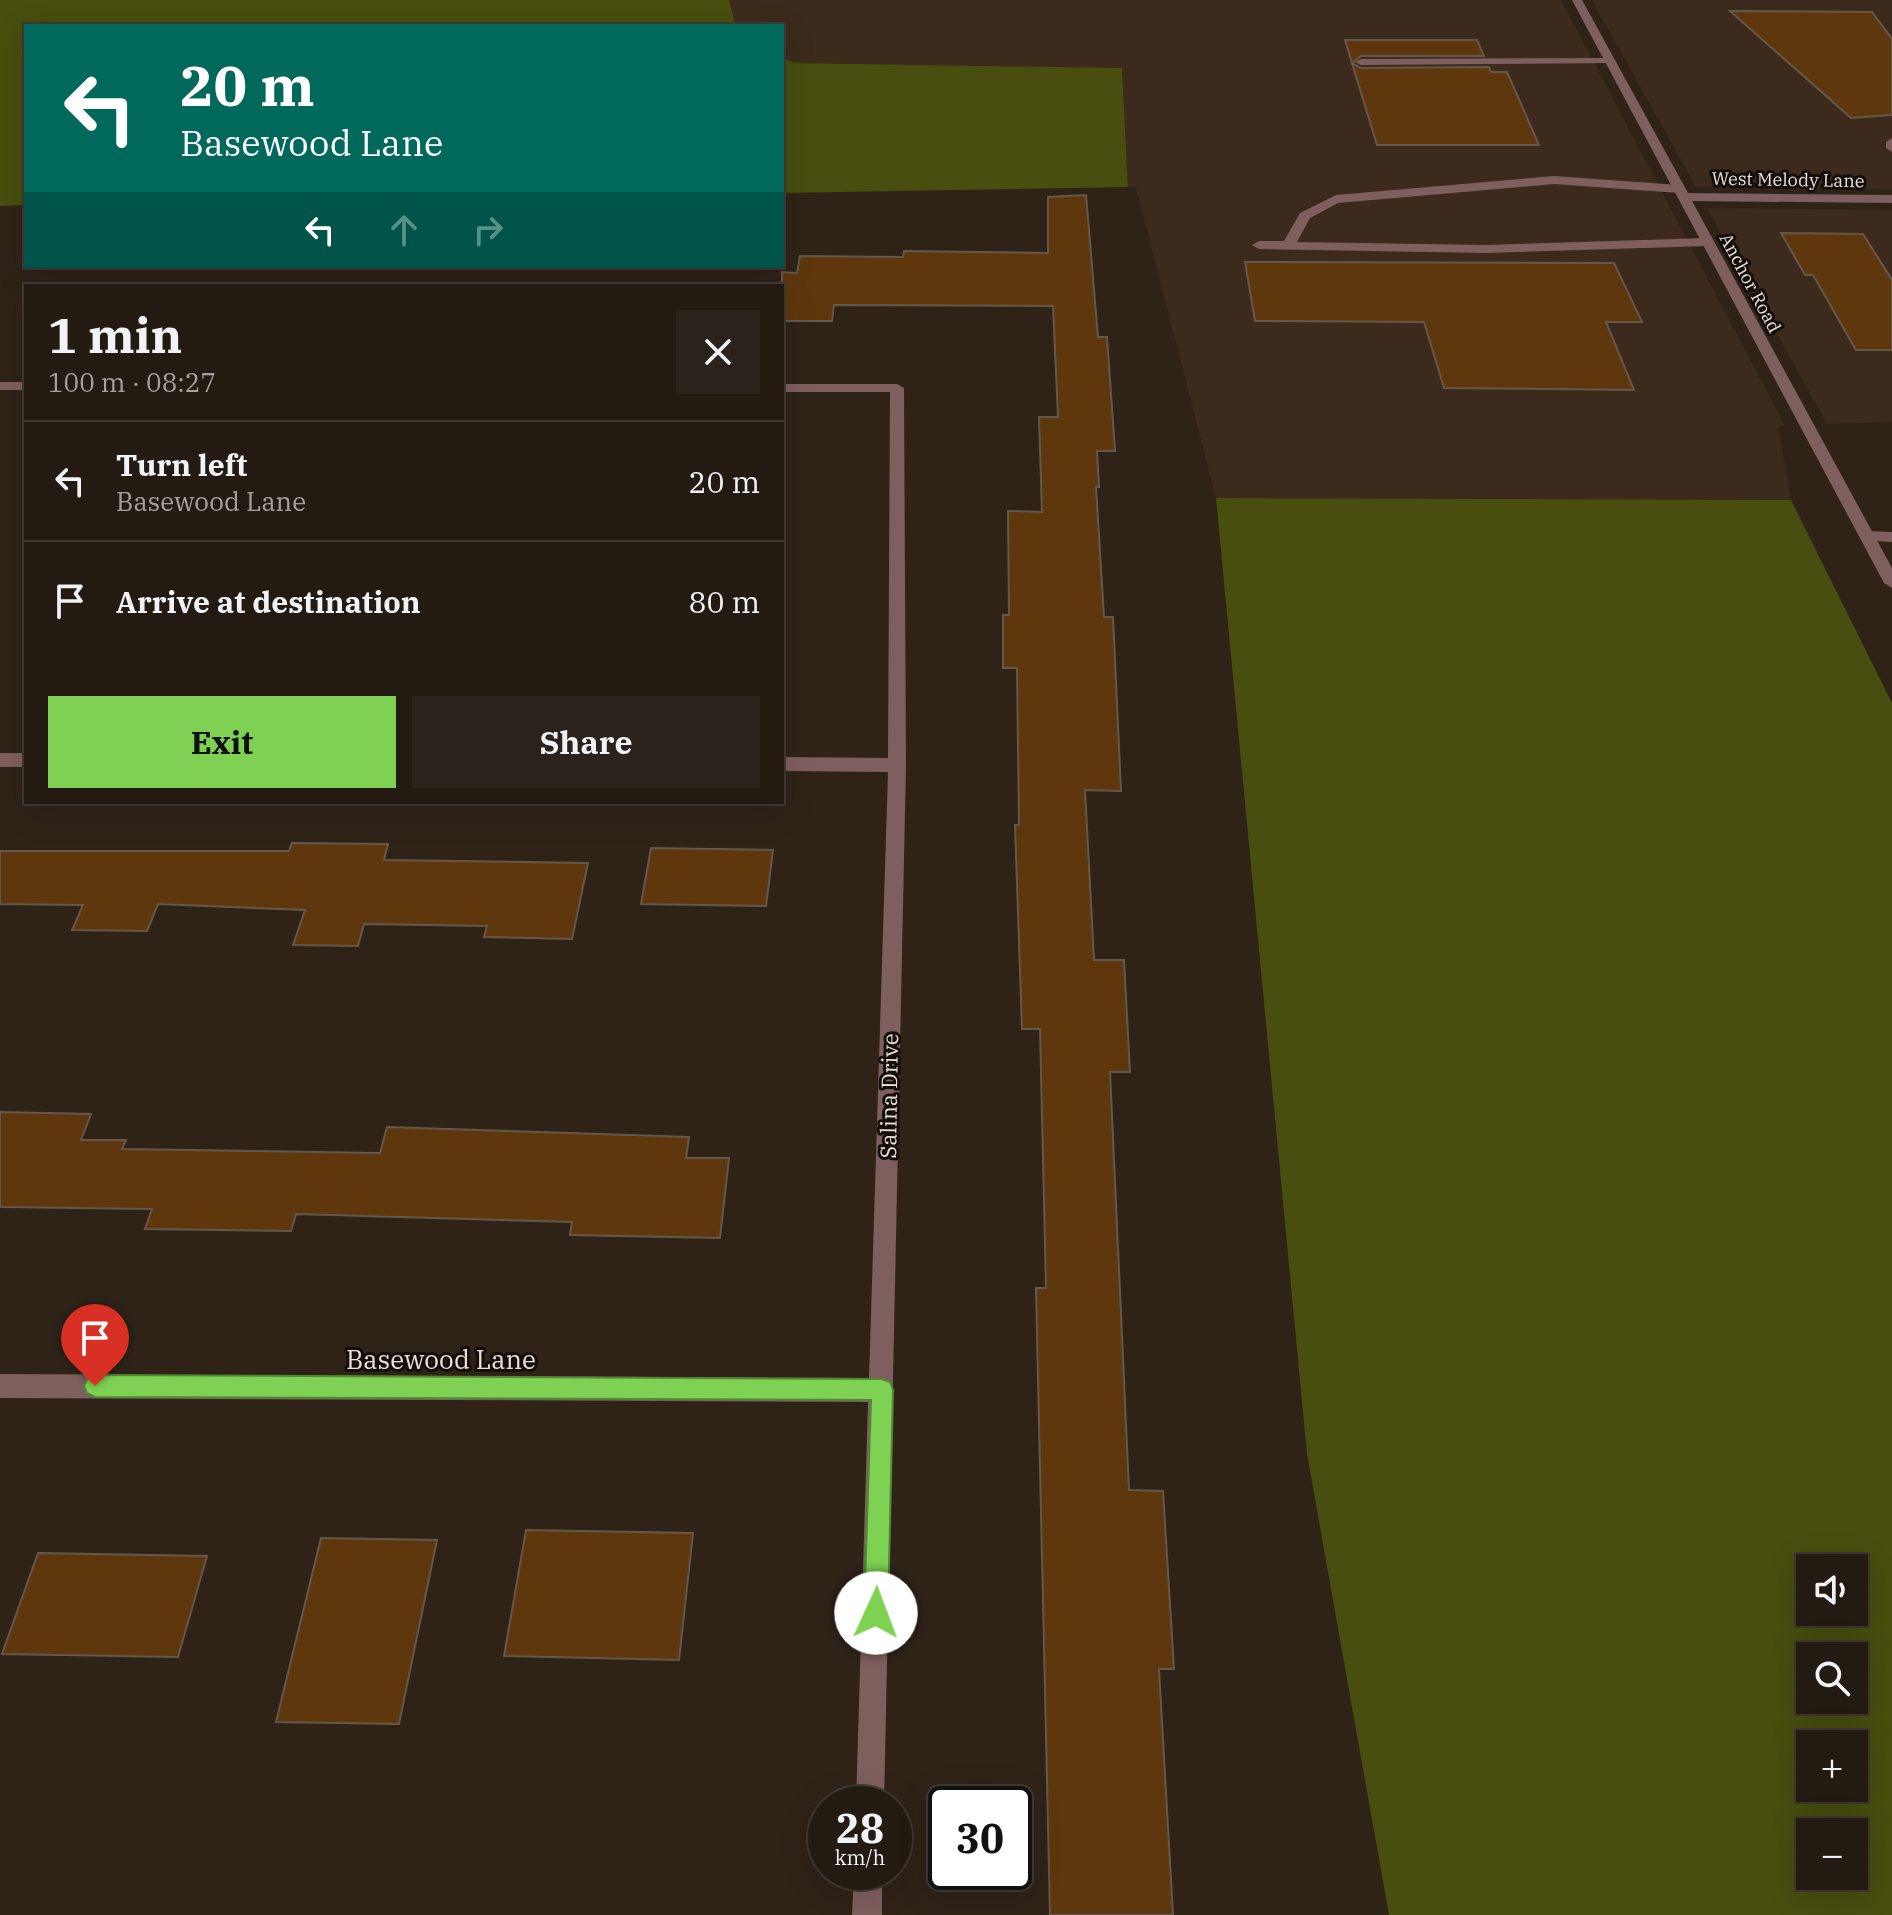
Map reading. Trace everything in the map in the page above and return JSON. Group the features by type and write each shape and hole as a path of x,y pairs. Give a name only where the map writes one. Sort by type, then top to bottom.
{"street":[{"name":"Anchor Road","path":"1577,0 1892,583"},
{"path":"1361,62 1610,61"},
{"name":"West Melody Lane","path":"1289,245 1295,223 1314,208 1336,199 1554,180 1681,193 1892,199"},
{"path":"1259,245 1486,249 1707,242"},
{"path":"0,386 24,386"},
{"name":"Salina Drive","path":"784,388 897,388 897,765 871,1786"},
{"path":"1867,536 1892,537"},
{"path":"0,760 24,760"},
{"path":"784,764 897,765"},
{"name":"Basewood Lane","path":"0,1386 882,1390"},
{"path":"867,1915 868,1890"}],"shaded area":[{"path":"729,0 1561,0 1785,426 1778,426 1791,500 1216,498 1136,187 1128,187 1122,68 796,63 784,59 784,24 735,24"},
{"path":"1592,0 1892,0 1892,189 1696,187"},
{"path":"1707,208 1892,210 1892,422 1827,424"}],"green space":[{"path":"0,0 729,0 735,24 24,24 24,205 0,206"},
{"path":"784,59 796,63 1122,68 1128,187 784,193"},
{"path":"1216,498 1791,500 1892,703 1892,1915 1389,1915 1307,1454"}],"building":[{"path":"1730,11 1872,12 1892,39 1892,115 1851,118"},
{"path":"1345,40 1477,40 1484,56 1361,56 1352,63"},
{"path":"1352,63 1361,68 1489,67 1491,72 1507,72 1539,145 1377,145"},
{"path":"1086,195 1098,337 1107,337 1115,451 1097,451 1099,487 1096,487 1104,617 1113,617 1121,791 1085,790 1094,960 1124,960 1130,1072 1110,1072 1129,1490 1163,1491 1174,1669 1159,1669 1173,1915 1050,1915 1036,1288 1046,1288 1040,1029 1022,1029 1015,825 1019,825 1017,668 1003,668 1003,615 1009,615 1008,511 1042,512 1039,417 1058,417 1053,306 834,305 832,321 784,321 782,272 797,273 800,256 903,257 904,251 1048,253 1048,197"},
{"path":"1781,233 1863,234 1892,280 1892,350 1856,350 1813,275 1805,275"},
{"path":"1245,262 1614,263 1642,322 1606,322 1634,390 1444,388 1424,322 1255,321"},
{"path":"292,843 388,844 384,860 588,863 572,939 484,937 487,926 364,924 358,946 293,945 305,910 158,904 147,931 72,930 83,905 0,904 0,851 289,851"},
{"path":"651,848 773,850 766,906 641,904"},
{"path":"0,1112 91,1114 81,1140 126,1140 122,1149 380,1153 387,1127 689,1137 686,1158 729,1158 720,1238 570,1235 572,1222 296,1214 291,1231 145,1229 152,1209 0,1207"},
{"path":"526,1530 693,1533 679,1660 504,1656"},
{"path":"321,1538 437,1540 399,1724 276,1722"},
{"path":"38,1553 207,1556 178,1657 2,1654"}],"route":[{"path":"95,1386 882,1390 876,1613"}]}
